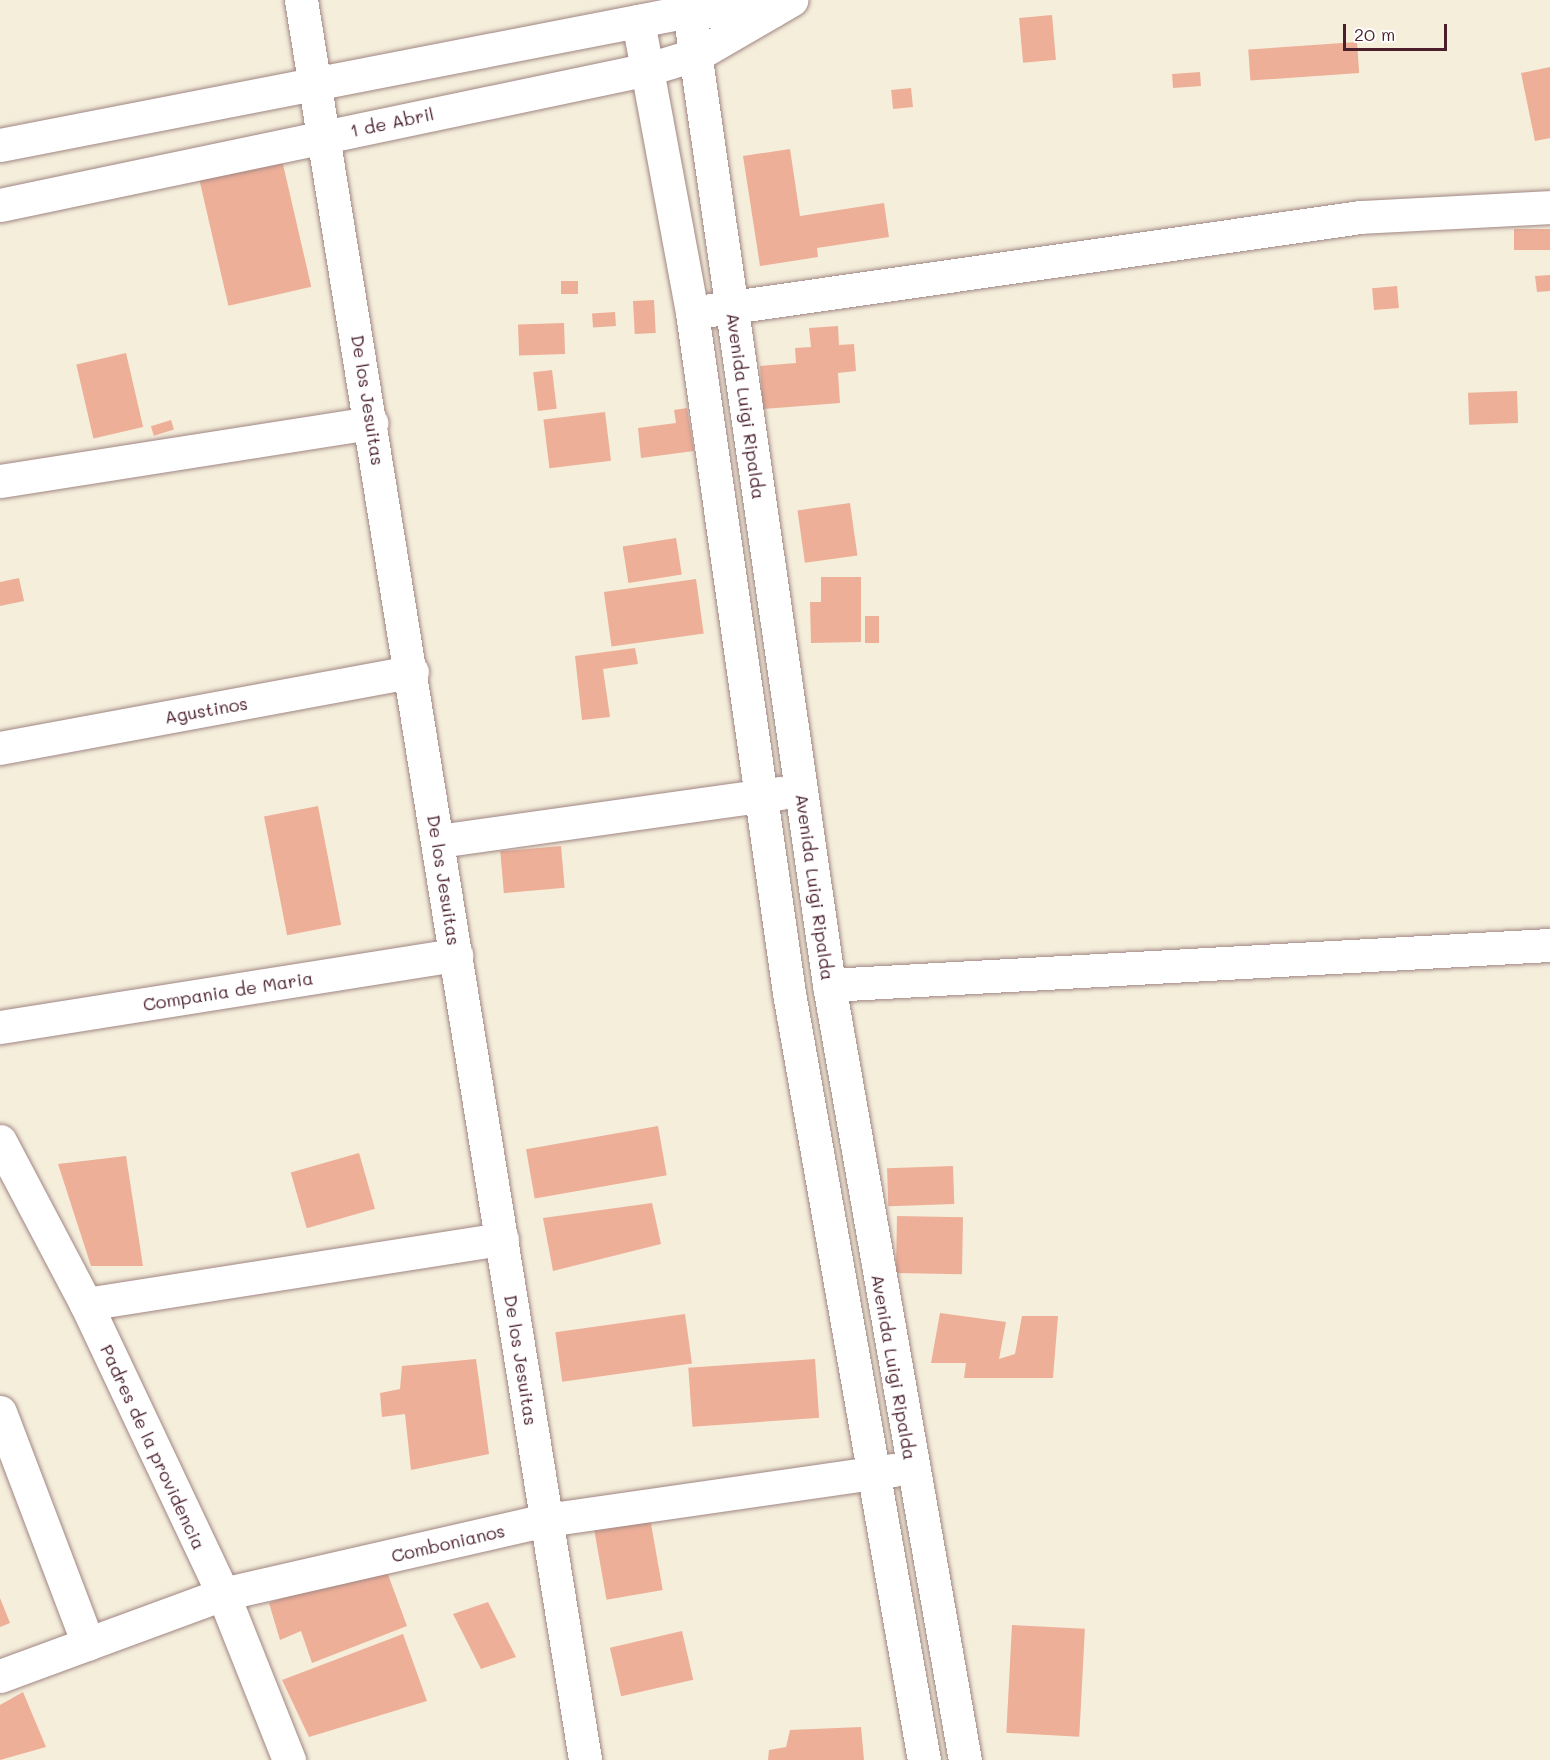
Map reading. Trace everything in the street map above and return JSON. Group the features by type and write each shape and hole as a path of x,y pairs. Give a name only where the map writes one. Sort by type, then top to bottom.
{"street":[{"name":"De los Jesuitas","path":"301,0 318,83 585,1760"},
{"name":"1 de Abril","path":"0,145 689,11 782,5"},
{"name":"1 de Abril","path":"0,205 648,69 698,54 782,5"},
{"name":"Avenida Luigi Ripalda","path":"689,11 698,54 731,305 828,985 911,1466 965,1760"},
{"path":"638,21 692,314 789,993 871,1474 924,1760"},
{"path":"692,314 731,305 1360,217 1550,207"},
{"path":"0,481 372,423"},
{"name":"Agustinos","path":"0,748 412,672"},
{"path":"438,841 801,791"},
{"path":"828,985 1550,945"},
{"name":"Compania de Maria","path":"0,1027 456,955"},
{"name":"Padres de la providencia","path":"0,1141 86,1304 223,1594 289,1760"},
{"path":"86,1304 502,1239"},
{"path":"0,1412 88,1644"},
{"name":"Combonianos","path":"0,1676 223,1594 546,1520 871,1474 911,1466"}],"building":[{"path":"1052,15 1056,60 1023,63 1019,18"},
{"path":"1357,42 1359,73 1250,81 1248,50"},
{"path":"1550,67 1550,138 1535,141 1521,73"},
{"path":"1200,72 1201,86 1173,88 1172,74"},
{"path":"911,88 913,107 893,109 891,90"},
{"path":"790,149 800,216 884,203 889,237 817,248 818,257 760,266 743,156"},
{"path":"282,160 311,287 228,306 199,179"},
{"path":"1514,229 1550,229 1550,250 1514,250"},
{"path":"1550,275 1550,291 1537,292 1535,276"},
{"path":"561,281 578,281 578,294 561,294"},
{"path":"1397,286 1399,308 1374,310 1372,288"},
{"path":"654,300 656,333 635,334 633,301"},
{"path":"615,312 616,326 593,328 592,314"},
{"path":"564,323 565,354 519,356 518,325"},
{"path":"838,326 839,345 854,344 856,371 838,373 840,403 763,409 760,366 796,363 795,348 811,347 809,328"},
{"path":"126,353 143,427 93,439 76,364"},
{"path":"552,370 557,409 538,411 533,372"},
{"path":"1517,391 1518,423 1469,425 1468,393"},
{"path":"687,408 694,451 641,458 638,428 676,423 674,410"},
{"path":"605,412 611,461 549,468 543,420"},
{"path":"171,420 174,430 154,436 151,426"},
{"path":"850,503 857,555 805,563 798,510"},
{"path":"676,538 682,575 628,583 623,546"},
{"path":"821,577 861,577 861,642 811,643 810,602 821,602"},
{"path":"19,578 24,601 0,606 0,582"},
{"path":"696,579 704,633 612,646 604,592"},
{"path":"865,616 879,616 879,643 865,643"},
{"path":"635,648 638,664 603,669 610,717 582,720 575,656"},
{"path":"318,806 341,925 287,935 264,816"},
{"path":"561,846 565,888 504,893 500,851"},
{"path":"658,1126 667,1175 535,1199 526,1149"},
{"path":"359,1153 375,1209 307,1228 291,1173"},
{"path":"126,1156 143,1266 91,1266 58,1164"},
{"path":"953,1166 954,1204 888,1206 887,1168"},
{"path":"652,1203 661,1244 553,1271 543,1218"},
{"path":"897,1216 963,1217 962,1274 896,1273"},
{"path":"940,1313 1006,1322 999,1359 1015,1354 1022,1316 1058,1316 1053,1378 964,1378 966,1363 931,1363"},
{"path":"685,1314 692,1364 562,1382 555,1332"},
{"path":"476,1359 489,1454 411,1470 405,1414 382,1417 380,1393 400,1389 402,1366"},
{"path":"815,1359 819,1418 692,1427 688,1368"},
{"path":"650,1518 663,1590 607,1600 594,1528"},
{"path":"383,1561 407,1626 312,1663 301,1631 280,1640 269,1603"},
{"path":"0,1598 10,1623 0,1627"},
{"path":"488,1602 516,1657 481,1669 453,1614"},
{"path":"1012,1625 1085,1629 1079,1737 1006,1733"},
{"path":"682,1631 693,1680 621,1696 610,1648"},
{"path":"403,1634 427,1701 309,1737 282,1680"},
{"path":"23,1692 46,1747 0,1760 0,1705"},
{"path":"861,1727 864,1760 768,1760 769,1750 786,1747 790,1730"}]}
